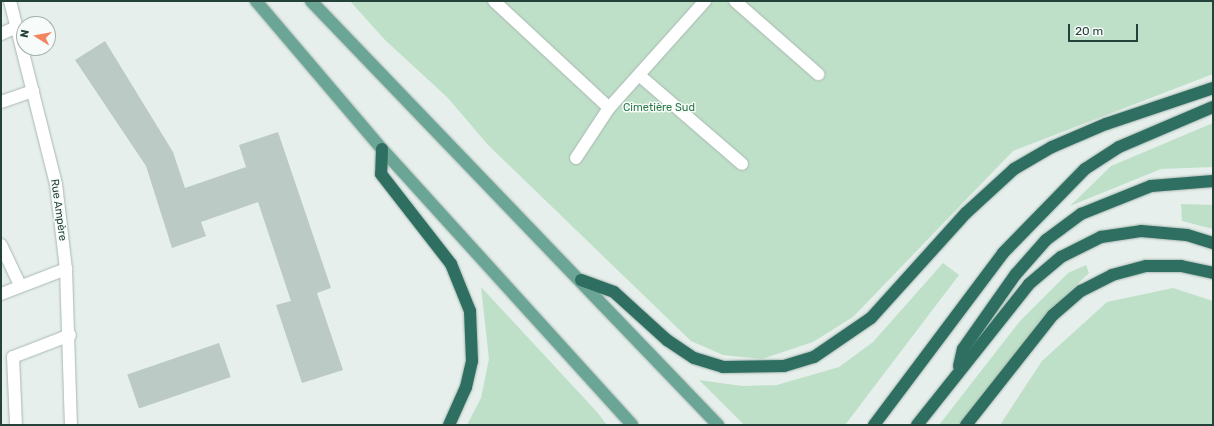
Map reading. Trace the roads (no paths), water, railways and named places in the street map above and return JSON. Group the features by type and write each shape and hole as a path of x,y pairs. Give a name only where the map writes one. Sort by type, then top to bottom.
{"highway":[{"path":"581,280 614,292 667,340 694,358 722,367 754,370 799,362 814,357 871,318 966,213 1014,169 1052,147 1106,124 1213,88"},
{"path":"874,425 1003,253 1080,174 1119,147 1213,107"},
{"path":"382,149 381,174 451,264 470,311 472,361 466,387 449,425"},
{"path":"958,369 963,349 1016,274 1046,240 1075,219 1151,186 1213,181"},
{"path":"917,425 958,369 1029,284 1061,257 1101,237 1141,231 1186,234 1213,243"},
{"path":"966,425 1054,315 1081,291 1112,275 1146,266 1181,266 1213,274"}],"main road":[{"path":"256,1 382,149 632,425"},
{"path":"311,1 581,280 718,425"}],"street":[{"name":"Rue Ampère","path":"10,1 16,27"},
{"path":"494,1 609,108"},
{"path":"576,158 609,108 704,1"},
{"path":"735,1 818,74"},
{"path":"1,34 16,27"},
{"name":"Rue Ampère","path":"24,56 56,184 66,269 70,335 71,425"},
{"path":"639,75 742,164"},
{"path":"1,102 34,91"},
{"path":"1,245 20,285"},
{"path":"1,294 20,285 66,269"},
{"path":"16,425 13,357 70,335"}],"park label":[{"name":"Cimetière Sud","path":"659,108"}]}
